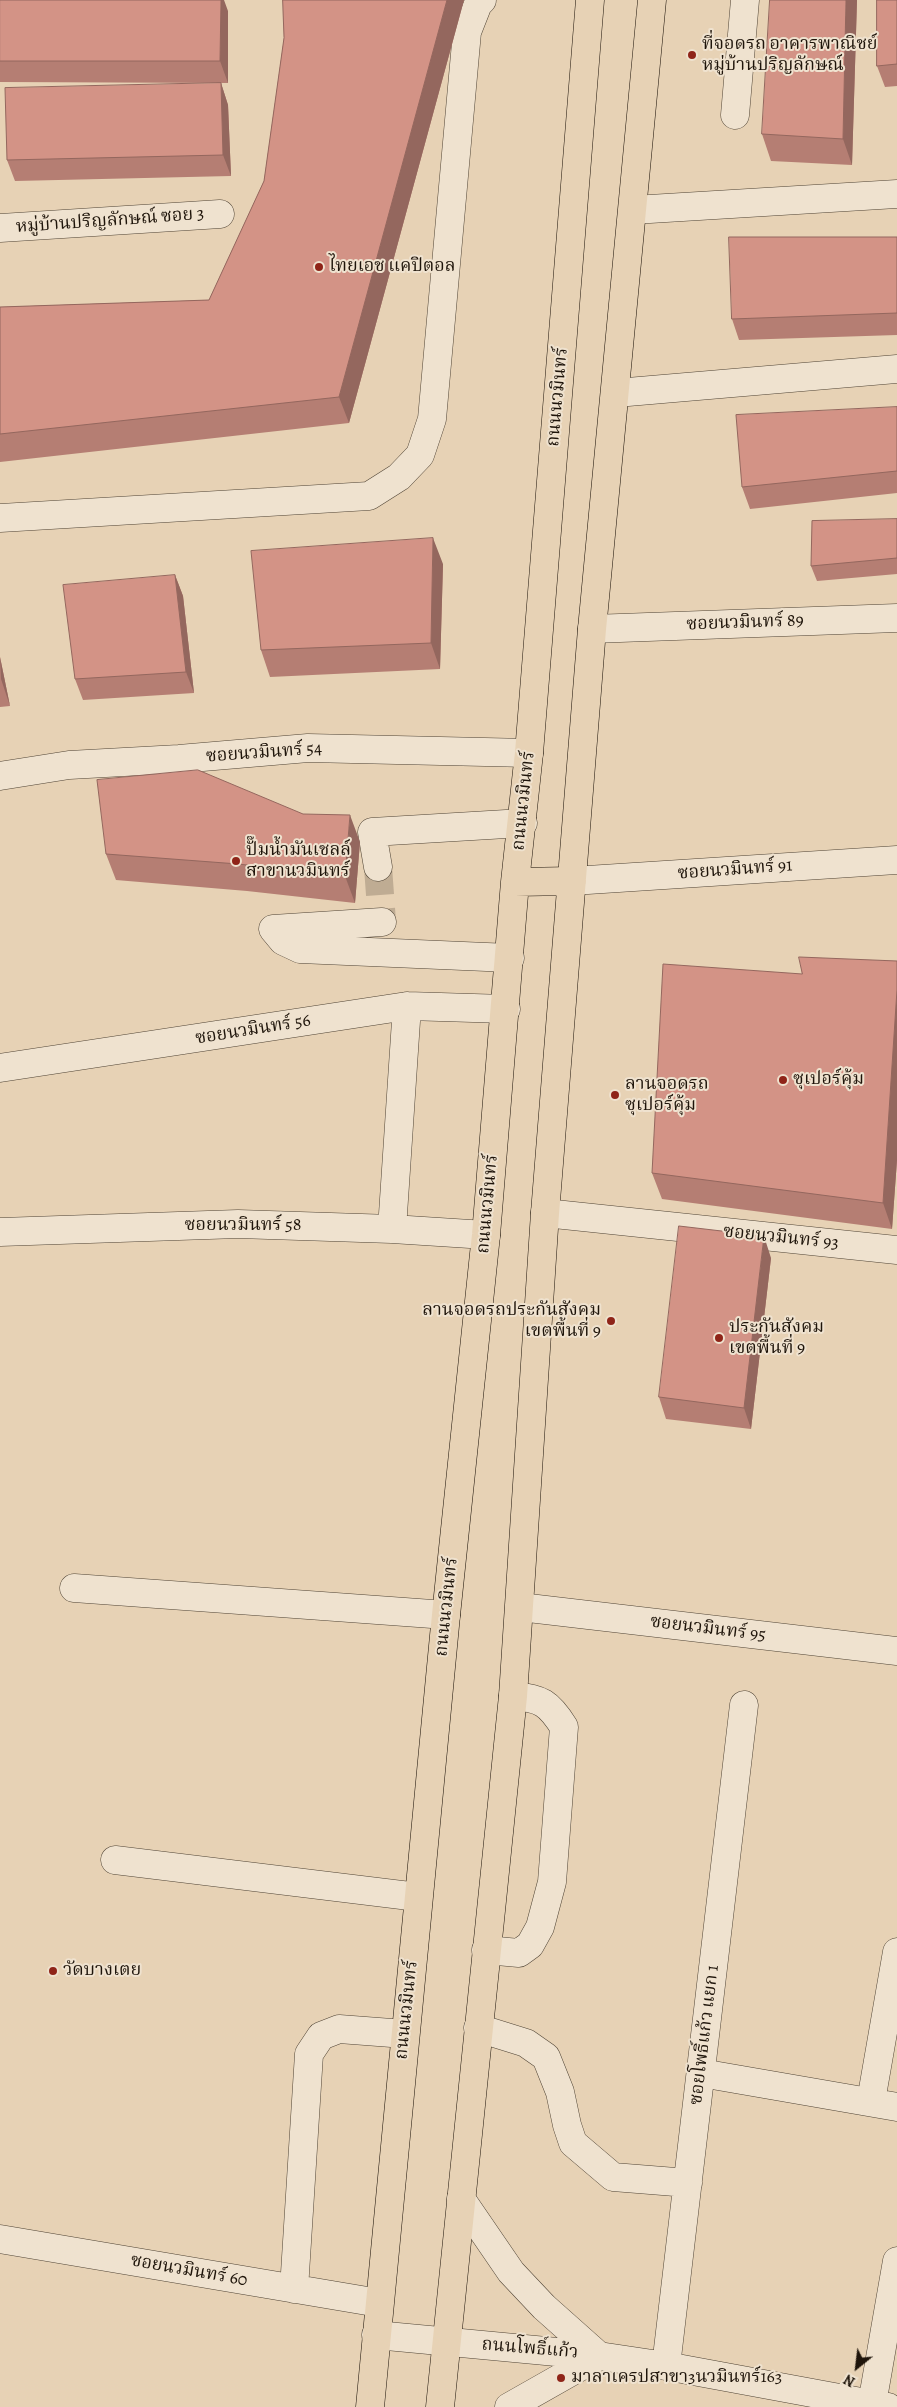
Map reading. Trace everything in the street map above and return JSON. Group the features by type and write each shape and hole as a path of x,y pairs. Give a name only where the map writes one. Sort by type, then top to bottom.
{"main road":[{"name":"ถนนนวมินทร์","path":"370,2407 418,1897 486,1234 515,882 523,823 529,753 590,0"},
{"path":"440,2407 513,1696 546,1213 592,629 652,0"},
{"path":"515,882 572,881"}],"street":[{"path":"0,518 369,496 399,477 420,455 432,419 467,32 478,4 482,0"},
{"path":"735,115 745,0"},
{"path":"633,210 897,194"},
{"name":"หมู่บ้านปริญลักษณ์ ซอย 3","path":"0,228 220,214"},
{"path":"616,393 897,369"},
{"name":"ซอยนวมินทร์ 89","path":"592,629 897,618"},
{"name":"ซอยนวมินทร์ 54","path":"0,776 69,765 179,759 308,748 529,753"},
{"path":"378,867 372,832 523,823"},
{"name":"ซอยนวมินทร์ 91","path":"572,881 897,860"},
{"path":"382,922 273,929 283,941 300,949 510,958"},
{"path":"392,1228 407,1006"},
{"name":"ซอยนวมินทร์ 56","path":"0,1068 407,1006 506,1009"},
{"name":"ซอยนวมินทร์ 93","path":"546,1213 897,1250"},
{"name":"ซอยนวมินทร์ 58","path":"0,1232 238,1224 392,1228 486,1234"},
{"path":"74,1588 446,1614"},
{"name":"ซอยนวมินทร์ 95","path":"520,1607 897,1651"},
{"path":"486,1950 519,1953 530,1945 540,1927 552,1882 564,1726 552,1708 535,1698 513,1696"},
{"name":"ซอยโพธิ์แก้ว แยก 1","path":"666,2366 744,1705"},
{"path":"115,1860 418,1897"},
{"path":"871,2102 897,1952"},
{"path":"478,2028 526,2043 546,2057 560,2092 573,2143 613,2177 688,2183"},
{"path":"294,2289 309,2054 321,2036 339,2029 405,2034"},
{"path":"701,2073 897,2107"},
{"path":"461,2199 511,2272 544,2307 600,2356 509,2407"},
{"name":"ซอยนวมินทร์ 60","path":"0,2239 379,2303"},
{"path":"880,2405 897,2261"},
{"name":"ถนนโพธิ์แก้ว","path":"376,2335 600,2356 666,2366 880,2405"}],"building":[{"path":"0,0 221,0 220,61 0,61"},
{"name":"ไทยเอช แคปิตอล","path":"283,0 447,0 339,397 0,434 0,307 209,300 264,181 284,38"},
{"path":"770,0 846,0 843,139 762,134"},
{"path":"877,0 897,0 897,64 877,66"},
{"path":"221,83 223,155 7,160 5,88"},
{"path":"729,237 897,237 897,313 732,319"},
{"path":"897,407 897,471 742,487 736,415"},
{"path":"897,519 897,558 811,566 812,521"},
{"path":"433,538 431,643 261,650 251,551"},
{"path":"175,575 186,672 75,679 63,585"},
{"name":"ปั๊มน้ำมันเชลล์ สาขานวมินทร์","path":"198,770 303,814 350,815 345,876 238,864 106,854 97,780"},
{"name":"ซุเปอร์คุ้ม","path":"799,957 897,961 897,990 883,1203 652,1173 663,964 802,974"},
{"name":"ประกันสังคม เขตพื้นที่ 9","path":"679,1226 764,1236 744,1408 659,1397"}],"tunnel":[{"path":"378,867 382,922"}],"place":[{"name":"ที่จอดรถ อาคารพาณิชย์ หมู่บ้านปริญลักษณ์","path":"692,55"},
{"name":"ไทยเอช แคปิตอล","path":"319,267"},
{"name":"ปั๊มน้ำมันเชลล์ สาขานวมินทร์","path":"236,861"},
{"name":"ซุเปอร์คุ้ม","path":"783,1080"},
{"name":"ลานจอดรถ ซุเปอร์คุ้ม","path":"615,1095"},
{"name":"ลานจอดรถประกันสังคม เขตพื้นที่ 9","path":"611,1321"},
{"name":"ประกันสังคม เขตพื้นที่ 9","path":"719,1338"},
{"name":"วัดบางเตย","path":"53,1971"},
{"name":"มาลาเครปสาขา3นวมินทร์163","path":"561,2378"}]}
